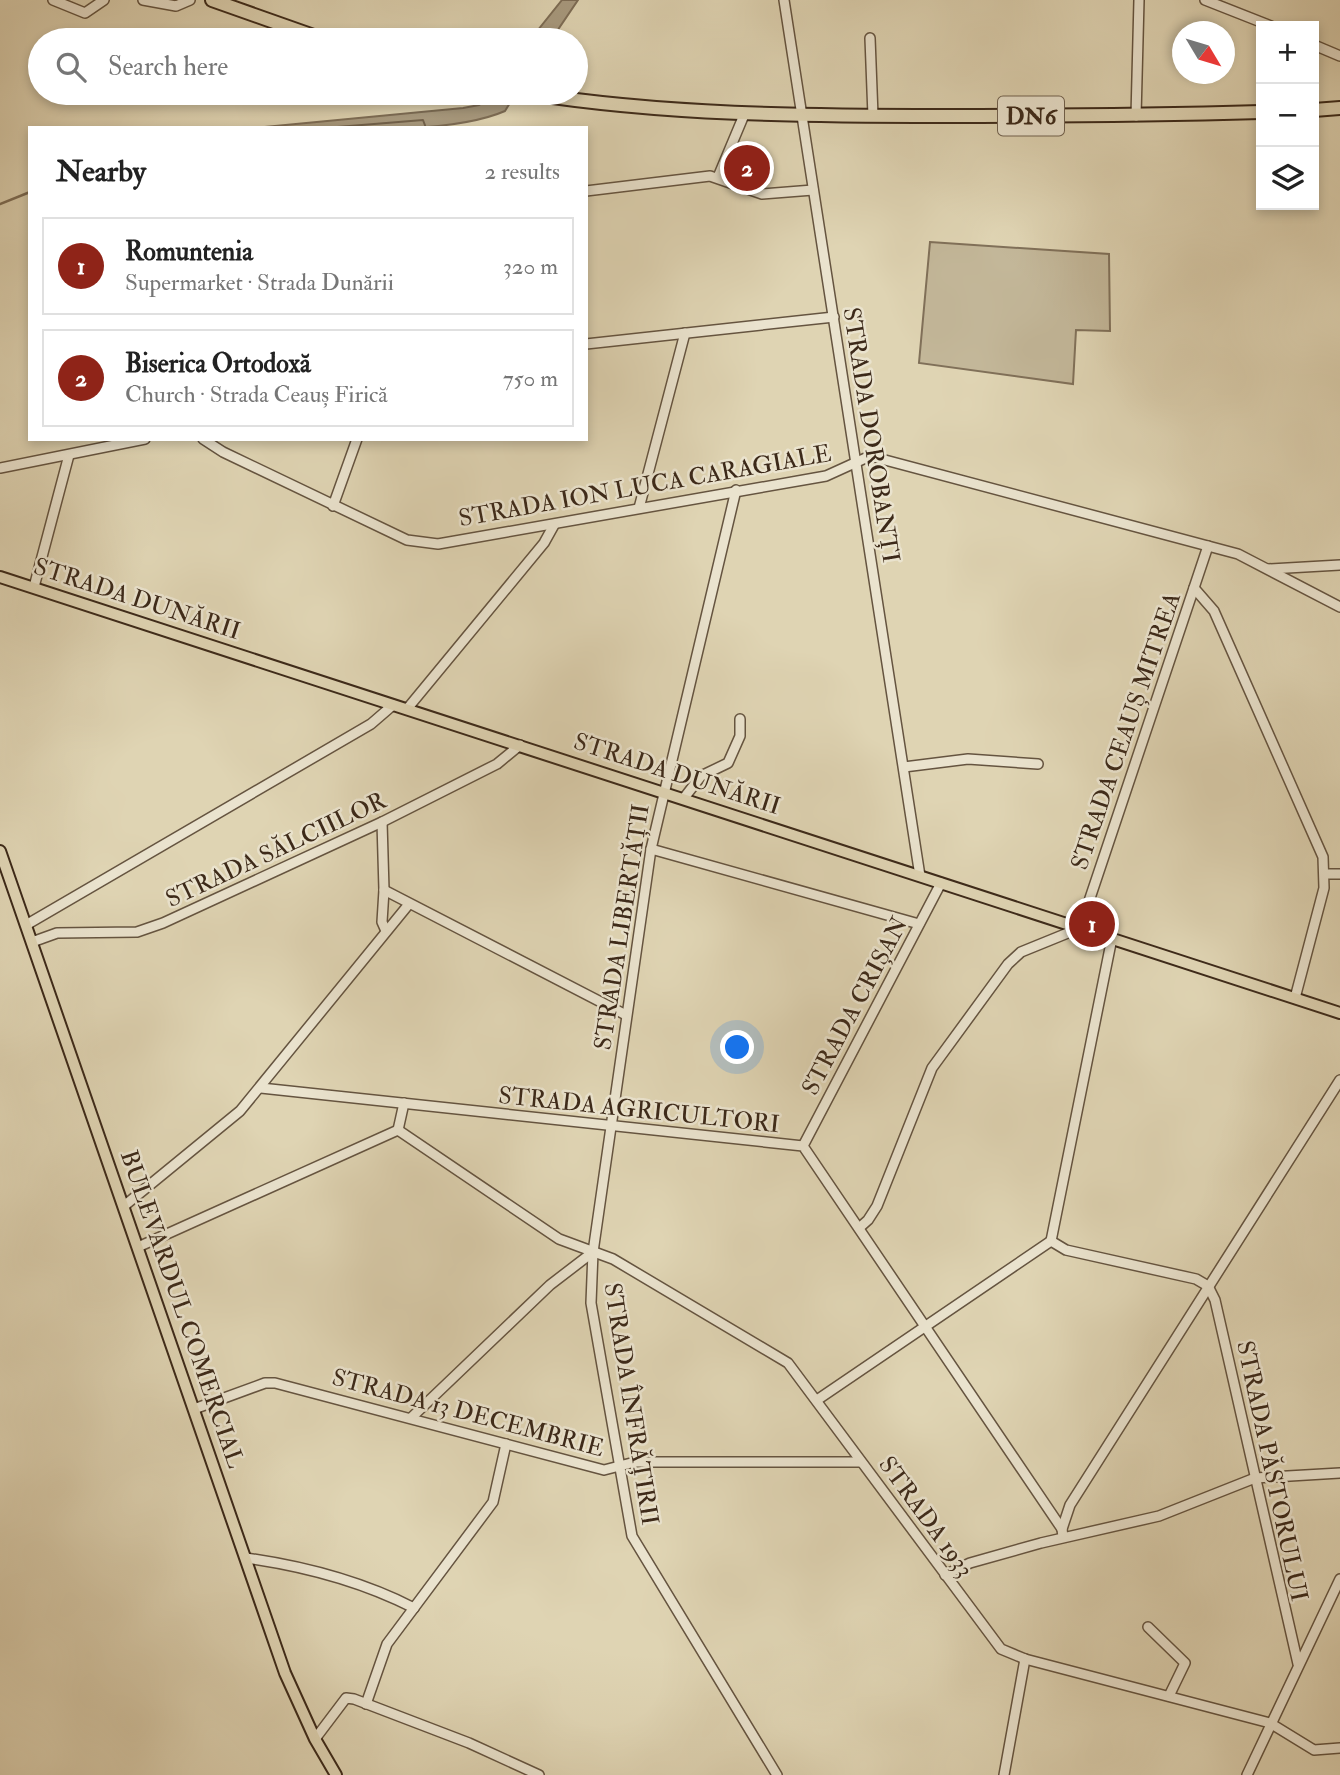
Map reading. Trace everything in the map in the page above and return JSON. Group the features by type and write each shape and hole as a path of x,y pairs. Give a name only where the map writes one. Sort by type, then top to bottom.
{"highway":[{"path":"212,0 291,28"},
{"name":"DN6","path":"588,101 650,109 744,115 1136,116 1256,113"}],"main road":[{"name":"STRADA DUNĂRII","path":"0,577 1340,1013"},
{"name":"BULEVARDUL COMERCIAL","path":"0,851 285,1673 315,1739 336,1775"}],"street":[{"path":"53,0 85,13 104,0"},
{"path":"143,0 176,6 190,0"},
{"name":"STRADA DOROBANȚI","path":"783,0 920,876"},
{"path":"1136,116 1139,0"},
{"path":"1205,0 1258,21"},
{"path":"870,38 873,116"},
{"path":"1319,47 1340,56"},
{"path":"719,177 744,115"},
{"path":"588,191 719,177 762,194 813,190"},
{"path":"588,344 834,317"},
{"path":"639,508 685,333"},
{"path":"0,468 136,441"},
{"name":"STRADA ION LUCA CARAGIALE","path":"206,441 223,453 407,540 438,544 825,476 864,457 877,457 1238,554 1340,607"},
{"path":"333,506 355,441"},
{"path":"34,587 69,455"},
{"name":"STRADA LIBERTĂȚII","path":"593,1252 651,849 736,490"},
{"path":"407,709 544,543 554,524"},
{"name":"STRADA CEAUȘ MITREA","path":"1080,928 1208,545"},
{"path":"1266,569 1340,565"},
{"path":"1194,588 1214,611 1317,839 1325,874 1295,998"},
{"path":"26,925 371,724 393,705"},
{"path":"684,798 701,776 728,763 740,736 740,719"},
{"name":"STRADA SĂLCIILOR","path":"32,942 57,933 137,932 163,923 382,822 497,764 520,746"},
{"path":"904,767 968,760 1038,764"},
{"path":"382,822 382,922 386,931"},
{"path":"651,849 919,924"},
{"path":"1325,874 1340,874"},
{"name":"STRADA CRIȘAN","path":"803,1146 941,883"},
{"path":"384,890 626,1015"},
{"path":"124,1206 240,1111 409,904"},
{"path":"859,1228 873,1213 932,1068 1008,964 1021,952 1080,928"},
{"path":"817,1400 1051,1241 1112,938"},
{"path":"1062,1533 1070,1505 1340,1080"},
{"name":"STRADA AGRICULTORI","path":"261,1088 803,1146 1062,1533"},
{"path":"138,1247 398,1130 404,1103"},
{"name":"STRADA 1933","path":"398,1130 559,1239 613,1258 776,1353 797,1373 1001,1649 1025,1659 1270,1723 1314,1750 1340,1748"},
{"path":"1051,1241 1066,1250 1196,1279 1208,1286"},
{"path":"412,1417 568,1269 593,1252"},
{"name":"STRADA ÎNFRĂȚIRII","path":"593,1252 591,1303 632,1536 777,1775"},
{"name":"STRADA PĂSTORULUI","path":"1208,1286 1215,1300 1298,1664"},
{"name":"STRADA 13 DECEMBRIE","path":"194,1409 265,1383 275,1383 412,1417 604,1470 619,1464 861,1462"},
{"path":"366,1704 383,1652 493,1502 506,1444"},
{"path":"945,1574 970,1563 1062,1533 1159,1516 1255,1478 1340,1473"},
{"path":"246,1558 325,1575 372,1590 414,1608"},
{"path":"1247,1775 1340,1579"},
{"path":"1148,1627 1185,1663 1168,1696"},
{"path":"1004,1775 1025,1659"},
{"path":"315,1739 346,1698 481,1748 539,1775"}],"shaded area":[{"path":"930,242 1109,254 1110,331 1076,330 1073,384 919,363"}],"water":[{"path":"562,0 578,0 559,28 540,28"},
{"path":"509,105 505,111 480,119 439,126 274,126"}],"waterway":[{"path":"0,204 28,193"}],"place":[{"name":"Biserica Ortodoxă","path":"747,168"},
{"name":"Romuntenia","path":"1092,924"}]}
